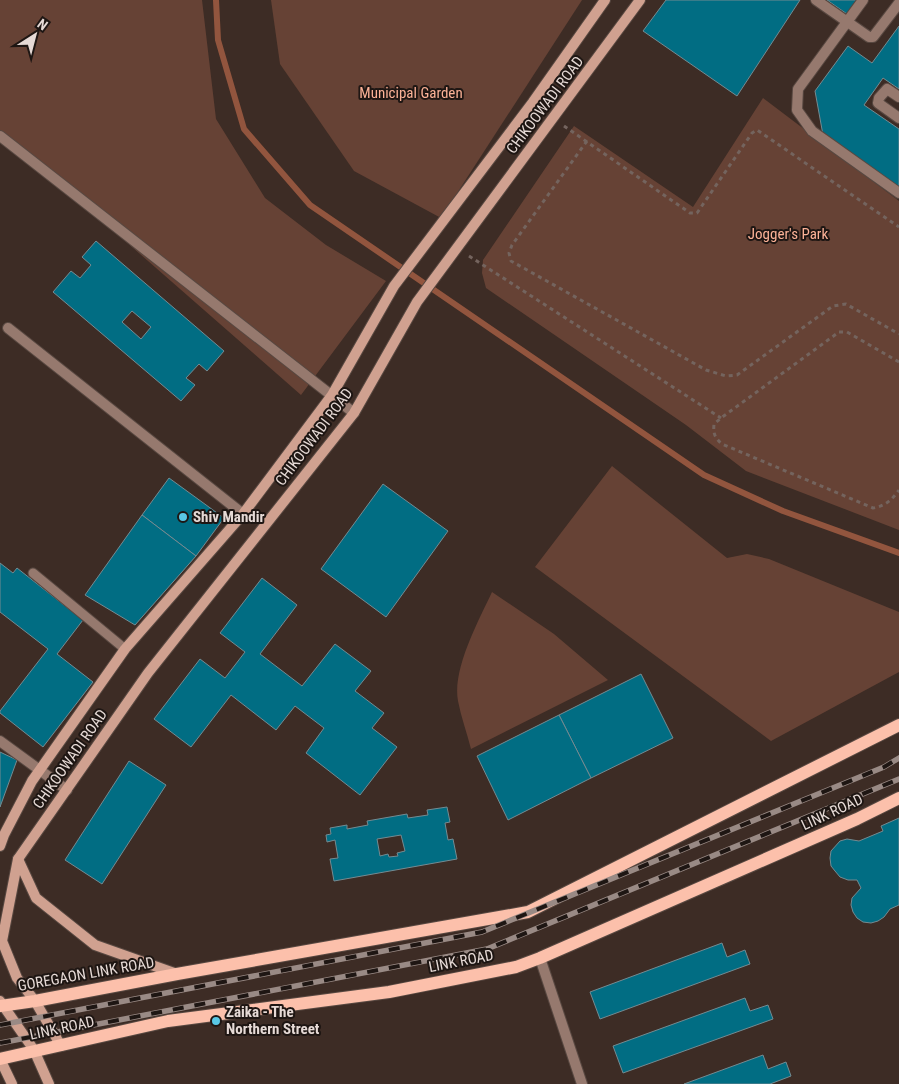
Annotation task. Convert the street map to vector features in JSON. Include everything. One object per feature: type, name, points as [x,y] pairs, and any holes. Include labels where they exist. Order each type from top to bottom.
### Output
[{"type":"main road","points":[[177,974],[528,912],[899,725]]},
{"type":"main road","name":"LINK ROAD","points":[[0,1059],[168,1022],[389,992],[516,967],[857,819],[899,798]]},
{"type":"main road","name":"GOREGAON LINK ROAD","points":[[1,1003],[35,1001],[177,974]]},
{"type":"street","name":"CHIKOOWADI ROAD","points":[[0,846],[2,837],[32,781],[125,649],[243,514],[332,395],[394,286],[532,102],[605,0]]},
{"type":"street","name":"CHIKOOWADI ROAD","points":[[61,1046],[35,1001],[17,978],[2,941],[18,859],[148,673],[354,413],[417,302],[554,119],[640,0]]},
{"type":"street","points":[[816,0],[869,37],[873,36],[899,3]]},
{"type":"street","points":[[863,0],[798,89],[797,110],[812,131],[899,193]]},
{"type":"street","points":[[899,97],[887,89],[879,98],[878,103],[899,118]]},
{"type":"street","points":[[0,136],[354,413]]},
{"type":"street","points":[[8,328],[243,514]]},
{"type":"street","points":[[0,741],[67,790]]},
{"type":"street","points":[[18,859],[36,898],[95,945],[177,974]]},
{"type":"street","points":[[540,958],[582,1084]]},
{"type":"street","points":[[1,1003],[34,1050],[49,1084]]},
{"type":"street","points":[[0,1059],[12,1084]]},
{"type":"lane","points":[[34,573],[125,649]]},
{"type":"path","points":[[554,119],[690,213],[697,213],[752,133],[757,130],[899,227]]},
{"type":"path","points":[[587,141],[512,246],[509,252],[511,261],[706,370],[726,376],[738,375],[833,306],[846,304],[899,334]]},
{"type":"path","points":[[456,248],[721,418]]},
{"type":"path","points":[[899,362],[847,332],[839,332],[721,418],[714,424],[713,432],[715,438],[722,444],[873,508],[882,507],[892,500],[899,490]]},
{"type":"green space","points":[[0,0],[202,0],[216,119],[265,198],[326,245],[386,281],[301,395],[67,190],[0,140]]},
{"type":"green space","name":"Municipal Garden","points":[[271,0],[582,0],[441,218],[354,171],[280,64]]},
{"type":"green space","name":"Jogger's Park","points":[[763,98],[899,201],[899,530],[746,471],[686,425],[486,288],[482,273],[483,260],[574,126],[693,207]]},
{"type":"green space","points":[[612,466],[727,558],[747,554],[769,559],[899,612],[899,672],[771,741],[535,567]]},
{"type":"green space","points":[[492,592],[554,634],[608,680],[471,749],[458,701],[457,688],[459,674],[468,645]]},
{"type":"building","points":[[666,0],[800,0],[737,96],[643,31]]},
{"type":"building","points":[[827,0],[858,0],[847,14]]},
{"type":"building","points":[[899,26],[899,89],[883,78],[864,105],[899,129],[899,189],[823,135],[815,91],[848,46],[872,63]]},
{"type":"building","points":[[96,241],[224,351],[207,371],[199,364],[186,378],[195,385],[181,401],[53,292],[71,271],[80,278],[91,265],[82,257]],"holes":[[[132,311],[151,327],[141,339],[122,322]]]},
{"type":"building","name":"Shiv Mandir","points":[[169,478],[224,518],[196,556],[142,515]]},
{"type":"building","points":[[383,484],[448,531],[386,617],[321,569]]},
{"type":"building","points":[[142,515],[196,556],[135,625],[85,595]]},
{"type":"building","points":[[0,563],[13,573],[17,568],[83,620],[57,654],[93,682],[43,747],[0,713],[48,649],[0,612]]},
{"type":"building","points":[[262,578],[297,605],[260,654],[302,686],[335,644],[371,671],[355,691],[384,713],[372,728],[397,747],[360,795],[306,753],[324,728],[295,706],[276,730],[231,695],[191,747],[154,719],[200,659],[225,678],[245,652],[220,633]]},
{"type":"building","points":[[641,674],[673,738],[591,778],[559,715]]},
{"type":"building","points":[[559,715],[591,778],[508,820],[477,756]]},
{"type":"building","points":[[0,752],[17,760],[0,807]]},
{"type":"building","points":[[129,761],[166,785],[102,884],[65,860]]},
{"type":"building","points":[[447,807],[450,822],[445,823],[448,840],[453,839],[457,859],[334,881],[330,859],[338,858],[335,840],[327,842],[326,835],[331,834],[330,828],[347,825],[347,829],[368,825],[367,821],[407,814],[408,818],[428,815],[427,810]],"holes":[[[401,835],[405,851],[397,853],[398,856],[389,857],[388,854],[380,856],[377,839]]]},
{"type":"building","points":[[899,818],[899,905],[890,909],[878,921],[871,923],[863,922],[857,918],[851,905],[852,898],[861,888],[857,880],[848,880],[840,877],[835,871],[831,866],[831,851],[840,841],[847,839],[859,841],[883,831],[881,826]]},
{"type":"building","points":[[722,943],[727,957],[745,950],[750,964],[600,1019],[590,992]]},
{"type":"building","points":[[745,998],[750,1011],[768,1005],[773,1019],[623,1073],[613,1046]]},
{"type":"building","points":[[763,1055],[768,1069],[786,1062],[791,1076],[770,1084],[684,1084]]},
{"type":"waterway","points":[[216,0],[218,40],[244,129],[310,205],[704,475],[783,511],[899,553]]},
{"type":"railway","points":[[0,1025],[482,932],[884,767],[899,758]]},
{"type":"railway","points":[[0,1043],[487,949],[899,779]]},
{"type":"place","name":"Shiv Mandir","points":[[183,517]]},
{"type":"place","name":"Zaika - The Northern Street","points":[[216,1021]]}]
